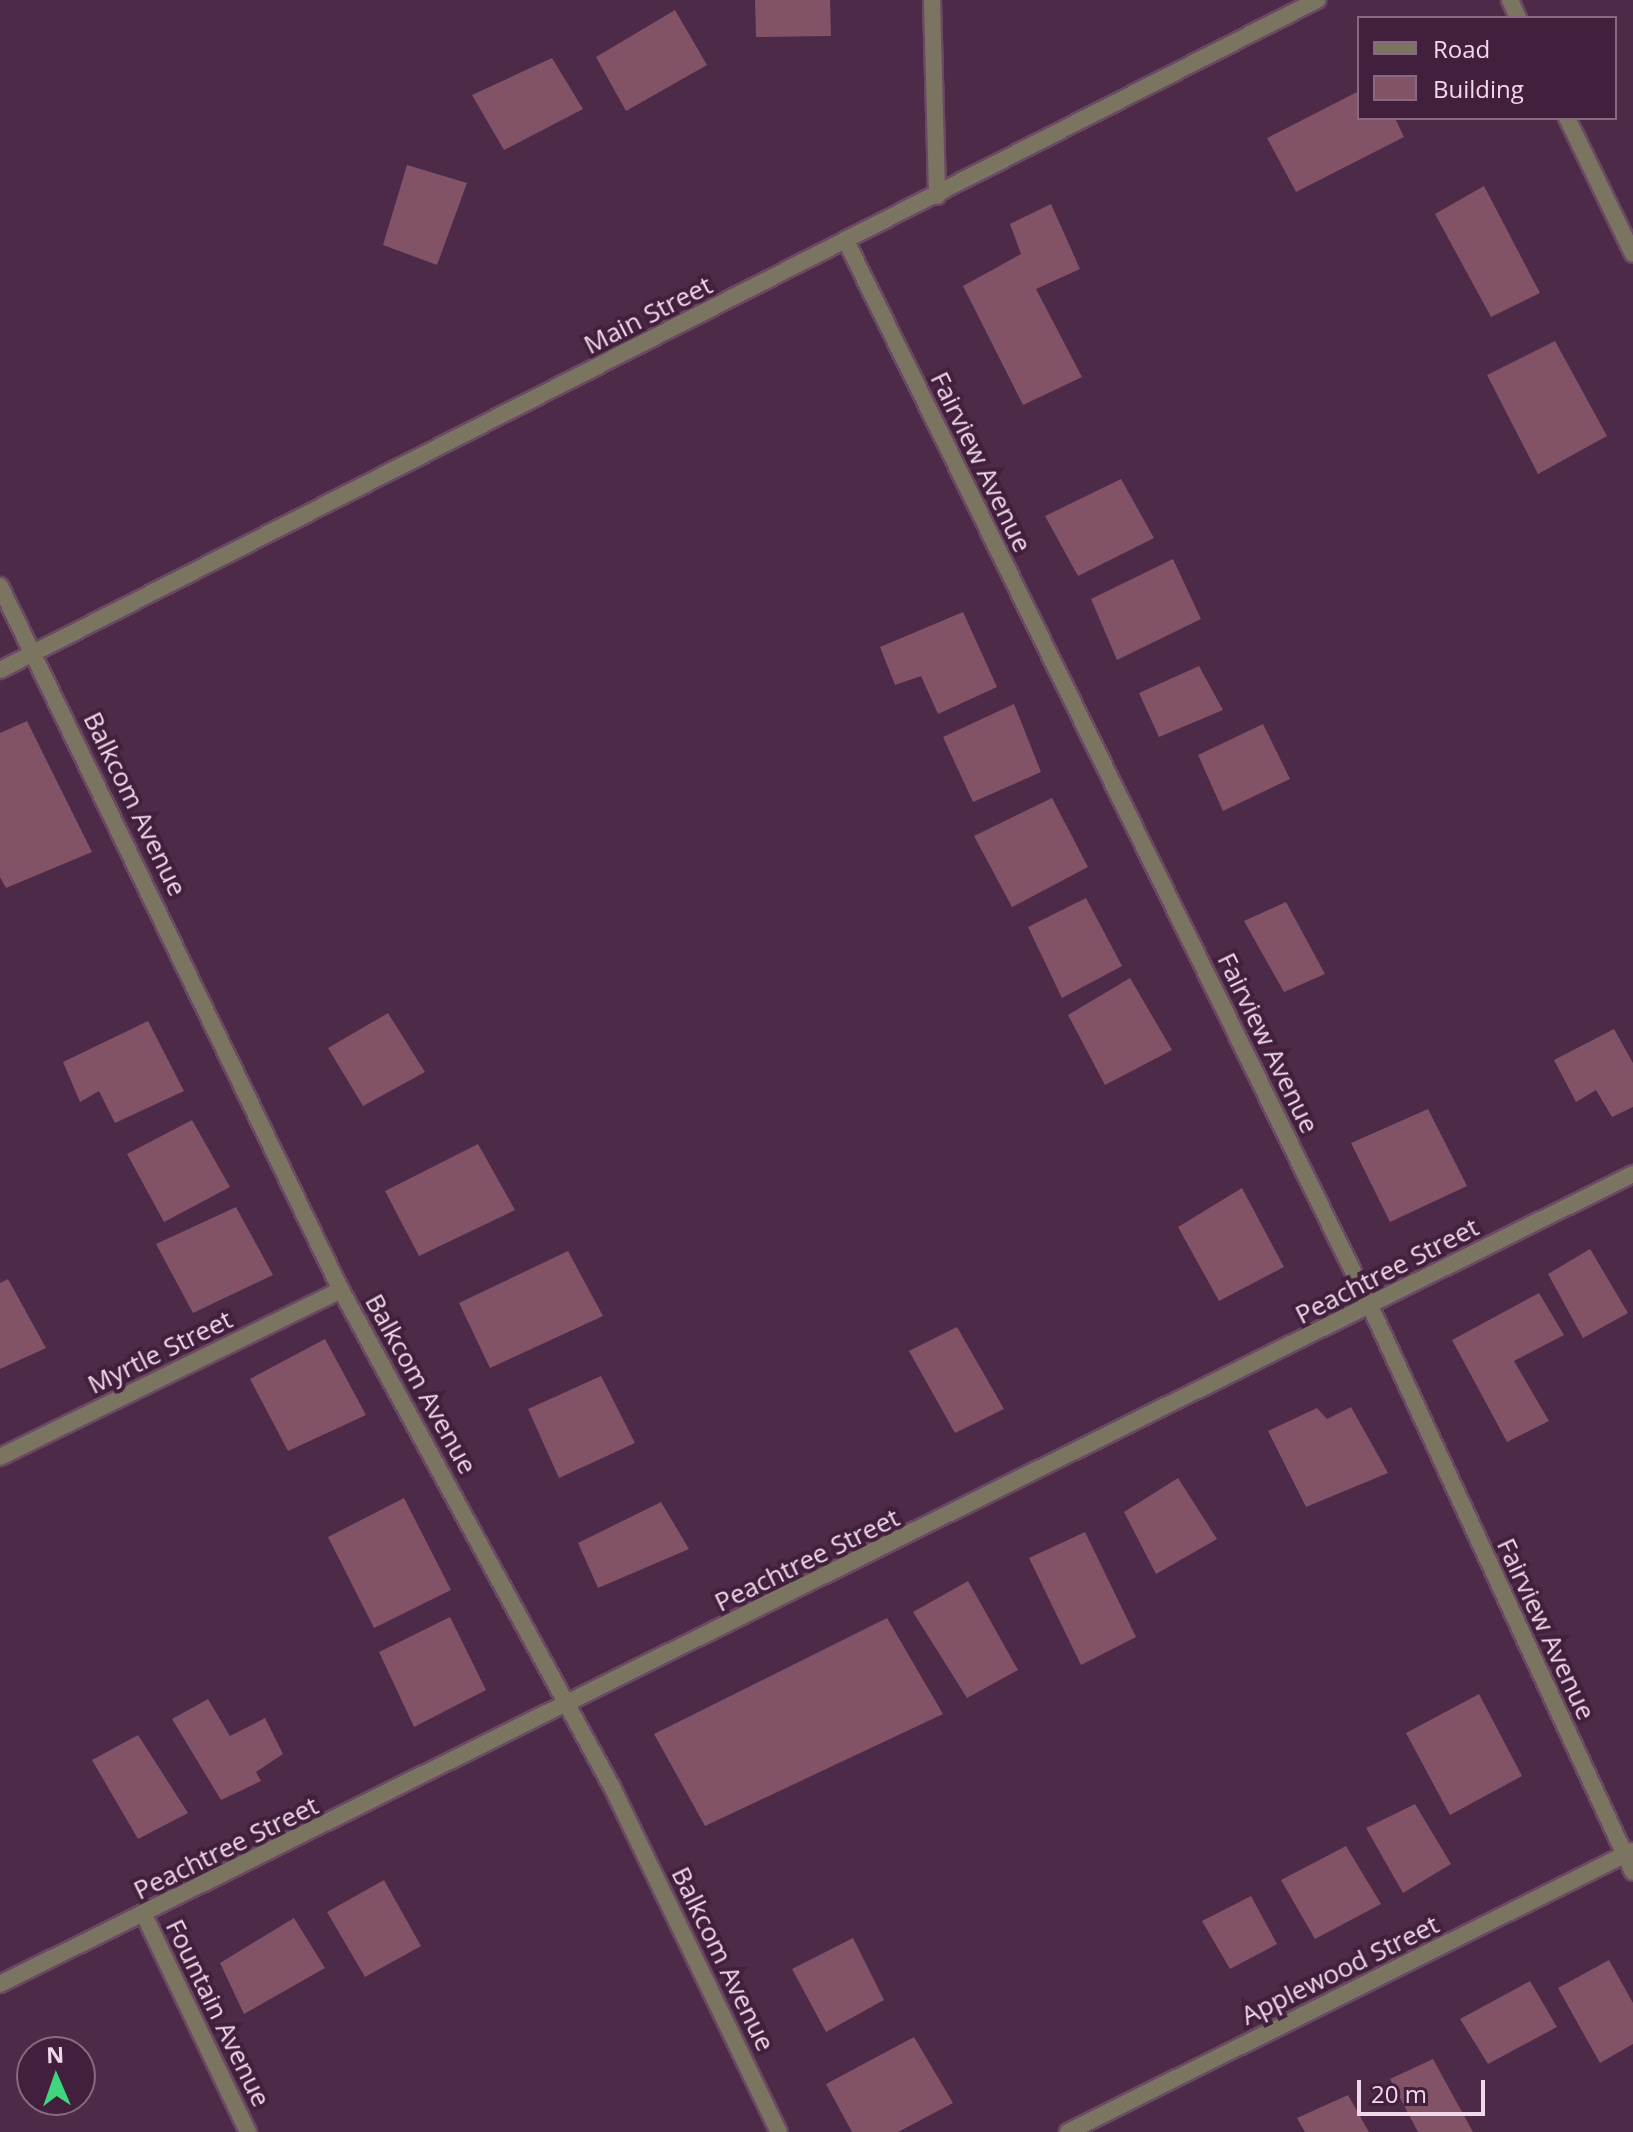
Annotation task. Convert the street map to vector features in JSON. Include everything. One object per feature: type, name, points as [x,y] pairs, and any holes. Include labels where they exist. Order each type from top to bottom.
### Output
[{"type":"street","points":[[932,0],[937,196]]},
{"type":"street","name":"Main Street","points":[[0,670],[1317,0]]},
{"type":"street","points":[[1568,120],[1633,254]]},
{"type":"street","name":"Fairview Avenue","points":[[846,241],[1370,1306],[1629,1853],[1633,1872]]},
{"type":"street","name":"Balkcom Avenue","points":[[0,586],[341,1290],[566,1707],[779,2132]]},
{"type":"street","name":"Peachtree Street","points":[[0,1984],[566,1707],[1633,1174]]},
{"type":"street","name":"Myrtle Street","points":[[0,1457],[341,1290]]},
{"type":"street","name":"Applewood Street","points":[[1068,2132],[1629,1853]]},
{"type":"street","name":"Fountain Avenue","points":[[144,1915],[248,2132]]},
{"type":"building","points":[[755,0],[830,0],[831,36],[756,37]]},
{"type":"building","points":[[675,10],[707,65],[626,111],[596,57]]},
{"type":"building","points":[[552,58],[583,109],[504,150],[472,95]]},
{"type":"building","points":[[1357,92],[1357,120],[1396,120],[1404,137],[1296,192],[1267,138]]},
{"type":"building","points":[[407,165],[467,183],[437,265],[383,245]]},
{"type":"building","points":[[1484,186],[1540,293],[1491,317],[1435,214]]},
{"type":"building","points":[[1051,204],[1080,269],[1036,289],[1082,377],[1023,405],[963,286],[1021,254],[1010,224]]},
{"type":"building","points":[[1555,341],[1607,436],[1538,474],[1487,375]]},
{"type":"building","points":[[1121,479],[1154,538],[1078,576],[1045,516]]},
{"type":"building","points":[[1173,559],[1201,619],[1117,660],[1091,599]]},
{"type":"building","points":[[963,612],[997,687],[938,714],[921,676],[895,685],[880,647]]},
{"type":"building","points":[[1199,666],[1223,710],[1159,737],[1139,693]]},
{"type":"building","points":[[1014,704],[1041,772],[973,802],[943,737]]},
{"type":"building","points":[[27,721],[92,852],[6,888],[0,877],[0,733]]},
{"type":"building","points":[[1263,724],[1290,779],[1223,811],[1198,755]]},
{"type":"building","points":[[1052,798],[1088,867],[1012,907],[974,836]]},
{"type":"building","points":[[1086,898],[1122,966],[1062,998],[1028,927]]},
{"type":"building","points":[[1286,902],[1325,974],[1284,992],[1244,921]]},
{"type":"building","points":[[1130,978],[1172,1050],[1105,1085],[1068,1015]]},
{"type":"building","points":[[388,1013],[425,1072],[363,1106],[328,1048]]},
{"type":"building","points":[[148,1021],[184,1091],[115,1123],[99,1091],[80,1102],[63,1062]]},
{"type":"building","points":[[1614,1029],[1633,1063],[1633,1107],[1612,1117],[1596,1090],[1576,1102],[1554,1060]]},
{"type":"building","points":[[1428,1109],[1467,1186],[1390,1222],[1351,1143]]},
{"type":"building","points":[[192,1120],[230,1187],[164,1222],[127,1154]]},
{"type":"building","points":[[478,1144],[515,1210],[419,1256],[385,1191]]},
{"type":"building","points":[[1242,1188],[1284,1267],[1219,1301],[1178,1227]]},
{"type":"building","points":[[236,1207],[273,1275],[193,1313],[156,1244]]},
{"type":"building","points":[[1590,1249],[1628,1313],[1583,1338],[1548,1274]]},
{"type":"building","points":[[568,1251],[603,1316],[490,1368],[459,1303]]},
{"type":"building","points":[[8,1279],[46,1348],[0,1369],[0,1283]]},
{"type":"building","points":[[1539,1293],[1564,1335],[1514,1361],[1549,1421],[1507,1442],[1452,1340]]},
{"type":"building","points":[[957,1327],[1004,1409],[955,1433],[909,1351]]},
{"type":"building","points":[[325,1339],[366,1415],[288,1451],[250,1379]]},
{"type":"building","points":[[601,1376],[635,1443],[559,1478],[528,1409]]},
{"type":"building","points":[[1351,1407],[1388,1473],[1306,1507],[1268,1431],[1317,1408],[1327,1419]]},
{"type":"building","points":[[1178,1478],[1217,1539],[1156,1574],[1124,1512]]},
{"type":"building","points":[[404,1498],[451,1590],[374,1628],[328,1537]]},
{"type":"building","points":[[661,1502],[689,1549],[598,1588],[578,1543]]},
{"type":"building","points":[[1085,1532],[1136,1637],[1081,1665],[1029,1558]]},
{"type":"building","points":[[968,1581],[1018,1670],[967,1698],[913,1612]]},
{"type":"building","points":[[450,1617],[486,1690],[414,1727],[379,1652]]},
{"type":"building","points":[[887,1618],[943,1714],[705,1826],[654,1734]]},
{"type":"building","points":[[1479,1694],[1522,1776],[1450,1815],[1406,1733]]},
{"type":"building","points":[[208,1699],[230,1736],[265,1718],[283,1754],[256,1772],[261,1781],[221,1800],[172,1719]]},
{"type":"building","points":[[138,1735],[188,1813],[138,1839],[92,1760]]},
{"type":"building","points":[[1415,1804],[1451,1864],[1403,1893],[1366,1828]]},
{"type":"building","points":[[1346,1846],[1381,1904],[1315,1939],[1281,1880]]},
{"type":"building","points":[[384,1880],[421,1946],[365,1977],[327,1912]]},
{"type":"building","points":[[1251,1896],[1277,1944],[1230,1969],[1202,1921]]},
{"type":"building","points":[[294,1918],[325,1968],[244,2014],[220,1963]]},
{"type":"building","points":[[853,1938],[884,2000],[826,2032],[792,1969]]},
{"type":"building","points":[[1609,1960],[1633,2003],[1633,2044],[1600,2063],[1558,1988]]},
{"type":"building","points":[[1530,1981],[1557,2027],[1488,2064],[1460,2019]]},
{"type":"building","points":[[914,2037],[953,2103],[898,2132],[852,2132],[826,2084]]},
{"type":"building","points":[[1433,2059],[1473,2132],[1418,2132],[1390,2079]]},
{"type":"building","points":[[1348,2095],[1369,2132],[1305,2132],[1297,2118]]}]
